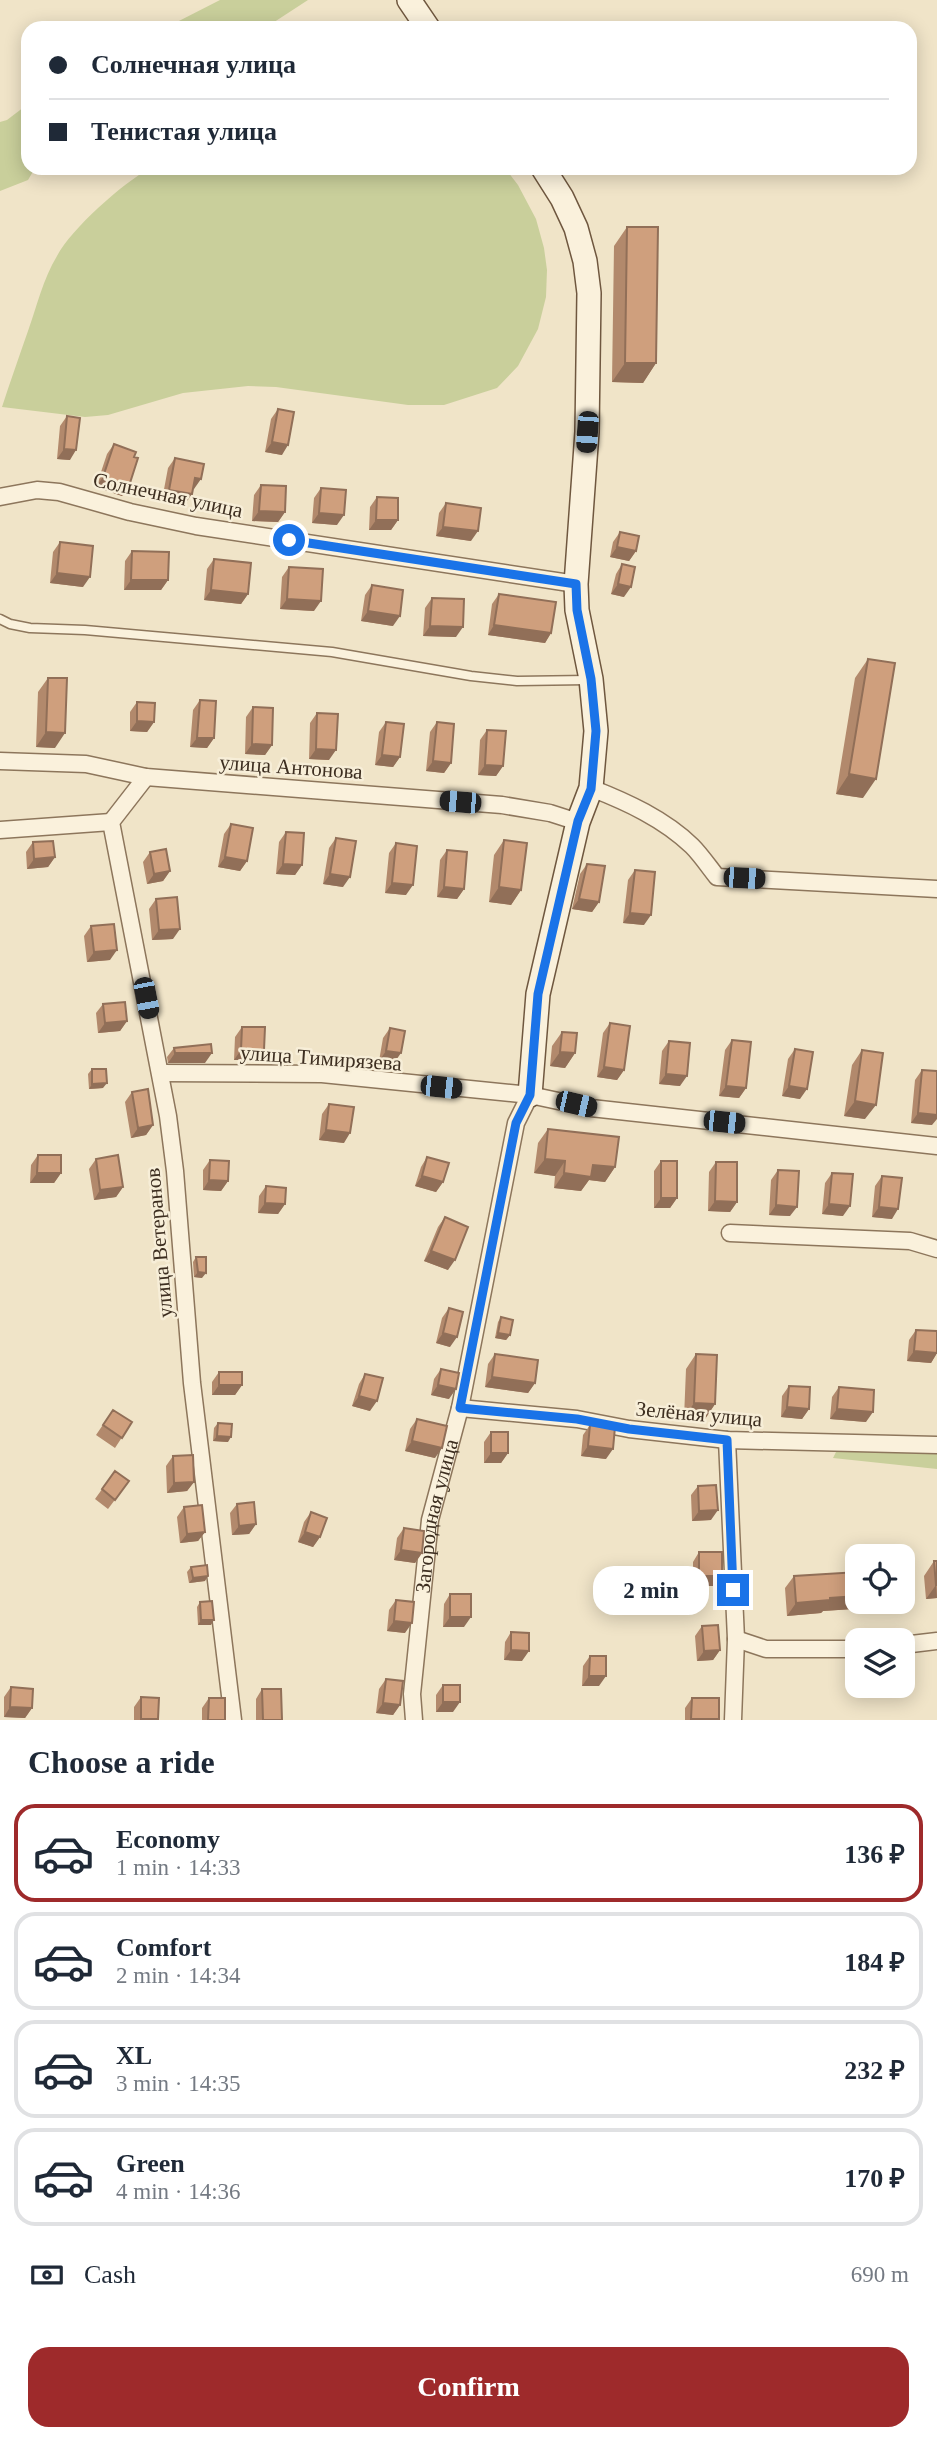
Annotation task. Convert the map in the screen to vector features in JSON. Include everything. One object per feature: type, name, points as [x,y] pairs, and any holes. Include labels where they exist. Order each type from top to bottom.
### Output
[{"type":"street","points":[[409,0],[423,21]]},
{"type":"street","name":"Загородная улица","points":[[414,1720],[412,1694],[430,1520],[460,1408],[516,1123],[530,1095],[538,994],[578,821],[591,789],[596,731],[591,679],[580,632],[576,584],[587,432],[590,326],[585,261],[576,228],[547,175]]},
{"type":"street","name":"Солнечная улица","points":[[0,497],[37,490],[59,492],[130,512],[196,526],[576,584]]},
{"type":"street","name":"улица Антонова","points":[[0,761],[86,764],[146,778],[502,805],[578,821]]},
{"type":"street","points":[[0,830],[111,822],[146,778]]},
{"type":"street","points":[[591,789],[622,800],[666,825],[692,846],[717,877],[937,888]]},
{"type":"street","name":"улица Ветеранов","points":[[111,822],[161,1073],[175,1171],[192,1383],[233,1720]]},
{"type":"street","name":"улица Тимирязева","points":[[161,1073],[322,1074],[530,1095],[591,1108],[937,1146]]},
{"type":"street","points":[[730,1233],[910,1241],[937,1249]]},
{"type":"street","name":"Зелёная улица","points":[[460,1408],[577,1419],[629,1429],[727,1440],[937,1445]]},
{"type":"street","points":[[727,1440],[736,1639],[733,1720]]},
{"type":"street","points":[[736,1639],[766,1649],[845,1649]]},
{"type":"street","points":[[915,1643],[937,1641]]},
{"type":"lane","points":[[0,620],[30,628],[85,630],[332,652],[444,672],[517,681],[591,679]]},
{"type":"green space","points":[[220,0],[308,0],[276,21],[179,21]]},
{"type":"green space","points":[[21,109],[21,175],[31,175],[28,180],[0,191],[0,122]]},
{"type":"green space","points":[[140,175],[510,175],[536,219],[544,248],[547,270],[546,297],[538,329],[518,366],[497,388],[444,405],[408,405],[276,387],[248,386],[183,393],[108,415],[85,417],[2,407],[44,283],[57,256],[74,233]]},
{"type":"green space","points":[[838,1448],[937,1450],[937,1469],[833,1458]]},
{"type":"building","points":[[627,227],[658,227],[656,363],[625,363]]},
{"type":"building","points":[[278,409],[294,412],[288,445],[272,442]]},
{"type":"building","points":[[67,416],[80,418],[76,450],[64,449]]},
{"type":"building","points":[[114,444],[136,452],[134,457],[138,458],[129,486],[103,477]]},
{"type":"building","points":[[175,458],[204,464],[201,479],[195,478],[192,494],[169,490]]},
{"type":"building","points":[[261,485],[286,486],[285,512],[259,511]]},
{"type":"building","points":[[321,488],[346,490],[344,515],[319,513]]},
{"type":"building","points":[[377,497],[398,498],[398,520],[376,520]]},
{"type":"building","points":[[446,503],[481,508],[478,531],[443,527]]},
{"type":"building","points":[[620,532],[639,536],[636,551],[617,547]]},
{"type":"building","points":[[60,542],[93,546],[90,577],[57,573]]},
{"type":"building","points":[[132,551],[169,552],[168,580],[131,580]]},
{"type":"building","points":[[214,559],[251,563],[248,594],[211,590]]},
{"type":"building","points":[[622,564],[635,567],[631,587],[618,584]]},
{"type":"building","points":[[289,567],[323,569],[321,601],[287,599]]},
{"type":"building","points":[[372,585],[403,590],[400,616],[368,611]]},
{"type":"building","points":[[499,594],[556,602],[551,633],[494,625]]},
{"type":"building","points":[[432,598],[464,599],[463,627],[430,626]]},
{"type":"building","points":[[868,659],[895,663],[876,779],[849,774]]},
{"type":"building","points":[[48,678],[67,678],[65,733],[46,732]]},
{"type":"building","points":[[200,700],[216,701],[214,738],[197,738]]},
{"type":"building","points":[[137,702],[155,703],[154,722],[137,721]]},
{"type":"building","points":[[253,707],[273,708],[272,745],[252,744]]},
{"type":"building","points":[[317,713],[338,714],[336,750],[316,749]]},
{"type":"building","points":[[386,722],[404,724],[400,757],[382,755]]},
{"type":"building","points":[[437,722],[454,724],[451,763],[433,761]]},
{"type":"building","points":[[487,730],[506,731],[503,766],[485,765]]},
{"type":"building","points":[[231,824],[253,828],[247,861],[225,857]]},
{"type":"building","points":[[286,832],[304,833],[302,865],[283,864]]},
{"type":"building","points":[[336,838],[356,841],[350,877],[330,874]]},
{"type":"building","points":[[504,840],[527,843],[521,890],[499,887]]},
{"type":"building","points":[[53,841],[55,857],[34,859],[33,842]]},
{"type":"building","points":[[396,843],[417,846],[413,885],[392,883]]},
{"type":"building","points":[[166,849],[170,871],[154,874],[150,852]]},
{"type":"building","points":[[447,850],[467,852],[464,889],[444,887]]},
{"type":"building","points":[[587,864],[605,866],[599,902],[579,899]]},
{"type":"building","points":[[635,870],[655,872],[651,915],[630,913]]},
{"type":"building","points":[[177,897],[180,929],[159,930],[156,899]]},
{"type":"building","points":[[114,924],[117,950],[94,952],[91,926]]},
{"type":"building","points":[[125,1002],[127,1021],[105,1023],[103,1004]]},
{"type":"building","points":[[610,1023],[630,1026],[624,1070],[604,1067]]},
{"type":"building","points":[[242,1027],[265,1027],[264,1050],[241,1050]]},
{"type":"building","points":[[390,1028],[405,1031],[401,1053],[386,1051]]},
{"type":"building","points":[[562,1032],[577,1033],[575,1053],[560,1052]]},
{"type":"building","points":[[732,1040],[751,1042],[746,1088],[726,1086]]},
{"type":"building","points":[[669,1041],[690,1043],[687,1076],[666,1074]]},
{"type":"building","points":[[211,1044],[212,1053],[175,1053],[174,1048]]},
{"type":"building","points":[[795,1049],[813,1052],[807,1089],[789,1086]]},
{"type":"building","points":[[862,1050],[883,1053],[876,1105],[855,1101]]},
{"type":"building","points":[[92,1069],[106,1069],[107,1083],[92,1084]]},
{"type":"building","points":[[922,1070],[937,1071],[937,1115],[918,1113]]},
{"type":"building","points":[[148,1089],[153,1125],[138,1128],[132,1092]]},
{"type":"building","points":[[329,1104],[354,1107],[350,1133],[326,1130]]},
{"type":"building","points":[[548,1129],[619,1137],[615,1167],[593,1165],[591,1177],[564,1173],[565,1161],[545,1159]]},
{"type":"building","points":[[38,1155],[61,1155],[61,1173],[37,1173]]},
{"type":"building","points":[[118,1155],[123,1187],[100,1190],[96,1159]]},
{"type":"building","points":[[427,1157],[449,1163],[443,1182],[422,1176]]},
{"type":"building","points":[[210,1160],[229,1161],[228,1181],[209,1180]]},
{"type":"building","points":[[661,1161],[677,1161],[677,1198],[661,1198]]},
{"type":"building","points":[[716,1162],[737,1162],[737,1202],[715,1201]]},
{"type":"building","points":[[778,1170],[799,1171],[797,1207],[776,1205]]},
{"type":"building","points":[[832,1173],[853,1174],[850,1206],[829,1204]]},
{"type":"building","points":[[882,1176],[902,1178],[898,1209],[879,1207]]},
{"type":"building","points":[[266,1186],[286,1188],[285,1204],[265,1203]]},
{"type":"building","points":[[445,1217],[468,1227],[455,1260],[431,1251]]},
{"type":"building","points":[[196,1257],[206,1257],[206,1273],[198,1272]]},
{"type":"building","points":[[449,1308],[463,1312],[457,1337],[443,1333]]},
{"type":"building","points":[[501,1317],[513,1320],[510,1335],[498,1333]]},
{"type":"building","points":[[916,1330],[937,1331],[937,1353],[914,1351]]},
{"type":"building","points":[[495,1354],[538,1360],[535,1383],[492,1377]]},
{"type":"building","points":[[696,1354],[717,1355],[715,1404],[694,1403]]},
{"type":"building","points":[[441,1369],[459,1373],[456,1389],[438,1385]]},
{"type":"building","points":[[219,1372],[242,1372],[242,1385],[219,1385]]},
{"type":"building","points":[[365,1374],[383,1378],[377,1401],[359,1396]]},
{"type":"building","points":[[789,1386],[810,1387],[809,1409],[787,1407]]},
{"type":"building","points":[[839,1387],[874,1390],[873,1412],[837,1409]]},
{"type":"building","points":[[113,1410],[132,1422],[122,1438],[103,1425]]},
{"type":"building","points":[[417,1419],[447,1426],[442,1448],[412,1441]]},
{"type":"building","points":[[218,1423],[232,1424],[231,1437],[217,1436]]},
{"type":"building","points":[[590,1425],[615,1427],[613,1449],[588,1446]]},
{"type":"building","points":[[491,1432],[508,1432],[508,1453],[491,1453]]},
{"type":"building","points":[[193,1455],[194,1482],[174,1483],[173,1456]]},
{"type":"building","points":[[115,1471],[129,1481],[115,1500],[102,1489]]},
{"type":"building","points":[[716,1485],[718,1510],[699,1511],[698,1486]]},
{"type":"building","points":[[254,1502],[256,1524],[239,1526],[237,1504]]},
{"type":"building","points":[[202,1505],[205,1532],[187,1534],[184,1507]]},
{"type":"building","points":[[311,1512],[327,1518],[320,1537],[305,1532]]},
{"type":"building","points":[[404,1528],[424,1531],[422,1553],[401,1550]]},
{"type":"building","points":[[699,1552],[722,1552],[722,1576],[699,1576]]},
{"type":"building","points":[[934,1561],[937,1561],[937,1585],[936,1585]]},
{"type":"building","points":[[207,1565],[208,1576],[193,1578],[191,1567]]},
{"type":"building","points":[[845,1573],[845,1597],[796,1603],[794,1576]]},
{"type":"building","points":[[450,1594],[471,1594],[471,1617],[450,1617]]},
{"type":"building","points":[[396,1600],[414,1602],[412,1623],[394,1621]]},
{"type":"building","points":[[212,1601],[214,1620],[201,1620],[200,1602]]},
{"type":"building","points":[[718,1625],[720,1650],[704,1651],[702,1626]]},
{"type":"building","points":[[511,1632],[529,1633],[529,1651],[511,1650]]},
{"type":"building","points":[[590,1656],[606,1656],[606,1676],[589,1676]]},
{"type":"building","points":[[386,1679],[403,1681],[400,1705],[383,1703]]},
{"type":"building","points":[[443,1685],[460,1685],[460,1702],[443,1702]]},
{"type":"building","points":[[11,1687],[33,1689],[32,1708],[10,1707]]},
{"type":"building","points":[[262,1689],[281,1689],[282,1720],[263,1720]]},
{"type":"building","points":[[141,1697],[159,1698],[158,1719],[141,1719]]},
{"type":"building","points":[[209,1698],[225,1698],[225,1720],[208,1720]]},
{"type":"building","points":[[692,1698],[719,1698],[719,1719],[691,1719]]},
{"type":"route","points":[[289,540],[576,584],[577,610],[594,703],[596,731],[591,789],[578,821],[538,994],[530,1095],[516,1123],[460,1408],[577,1419],[629,1429],[727,1440],[733,1590]]}]
